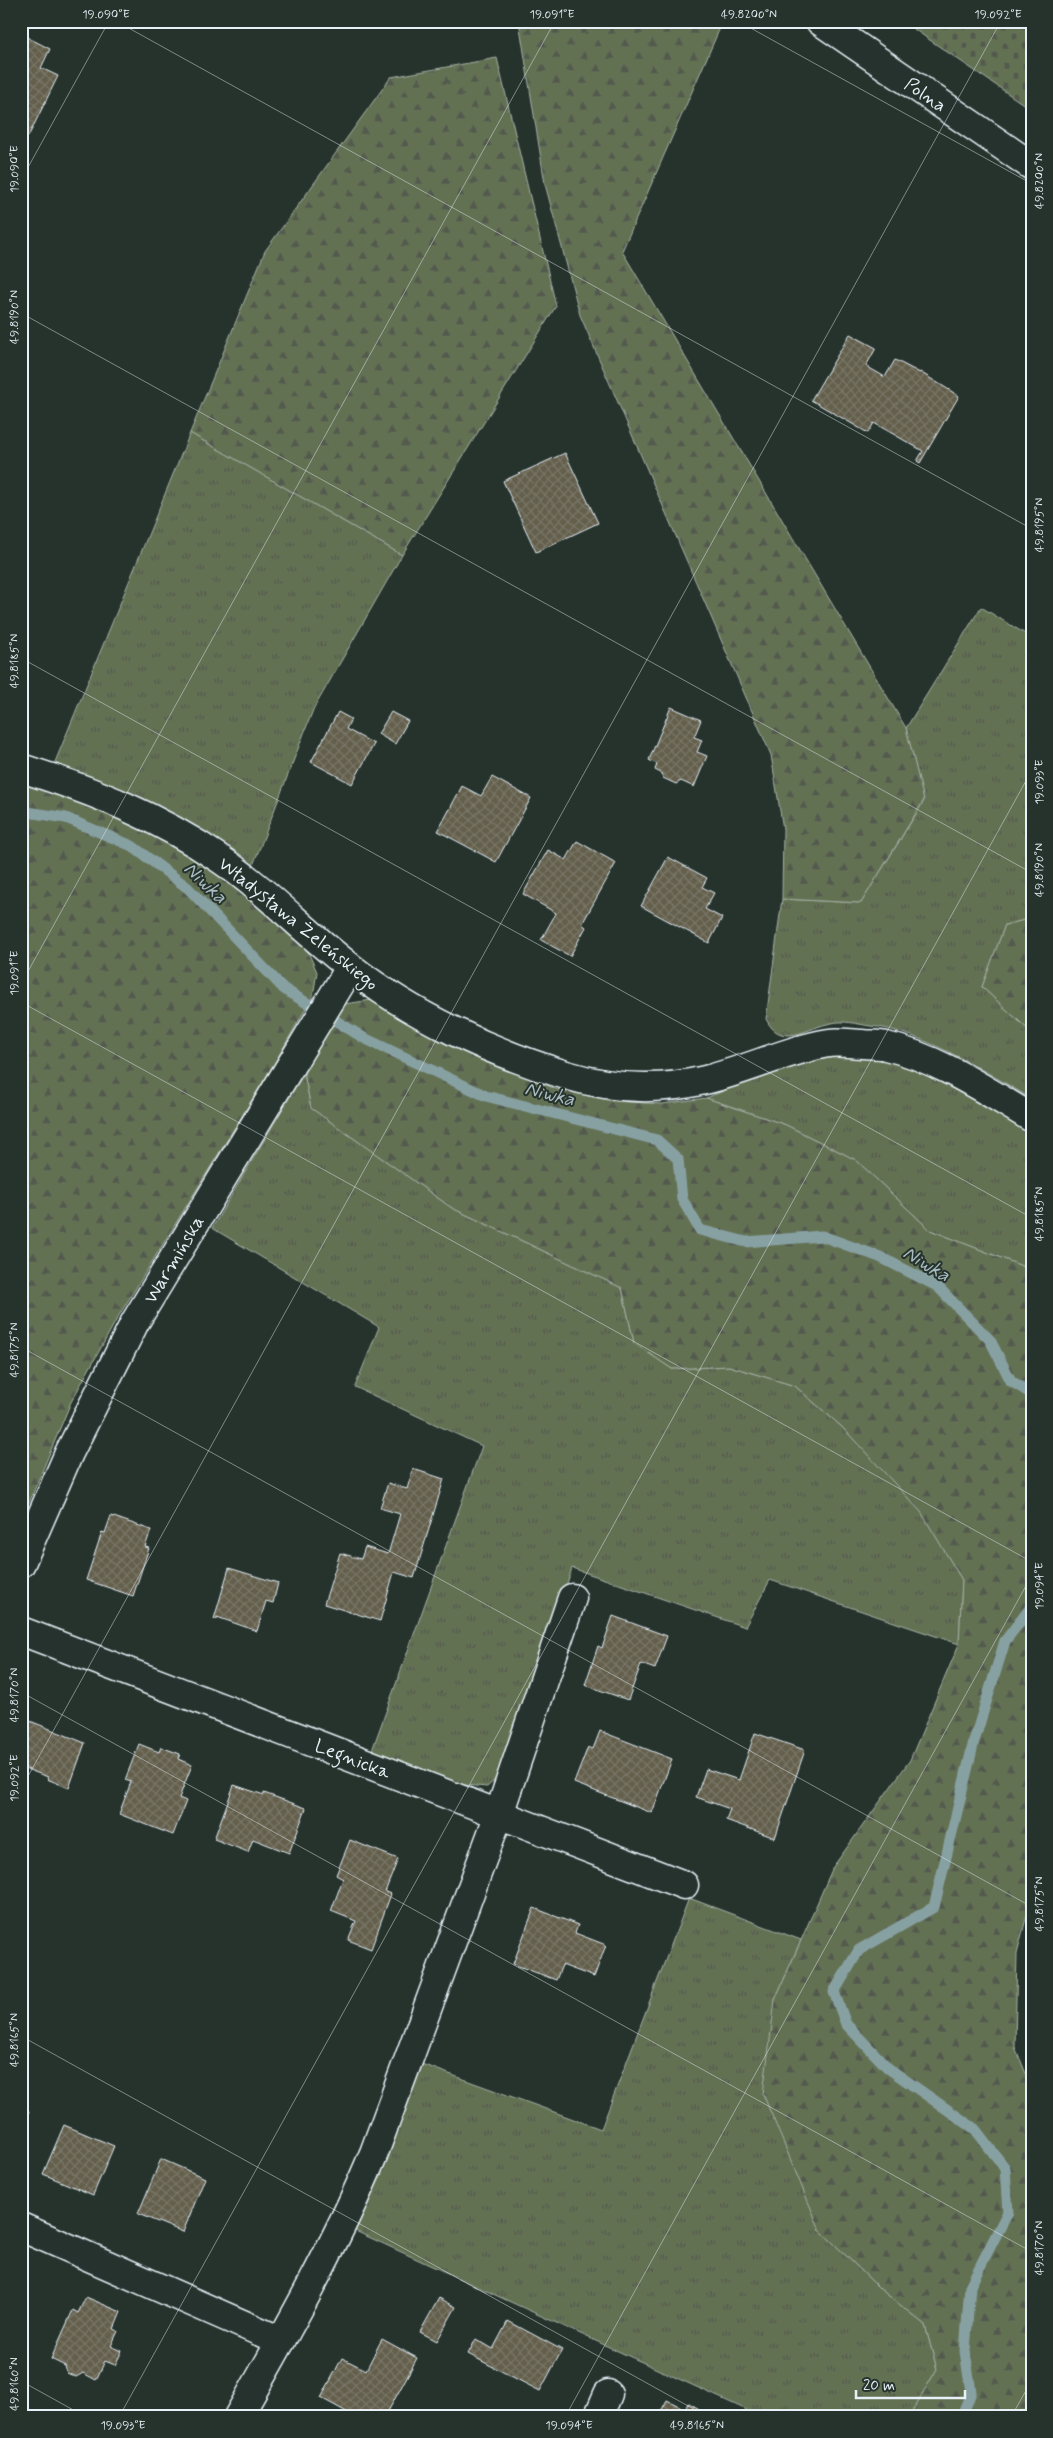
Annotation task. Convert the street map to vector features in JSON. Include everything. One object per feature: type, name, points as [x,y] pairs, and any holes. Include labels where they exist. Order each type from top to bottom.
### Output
[{"type":"street","name":"Polna","points":[[820,21],[1032,166]]},
{"type":"street","name":"Władysława Żeleńskiego","points":[[21,768],[88,789],[143,814],[183,836],[254,883],[350,968],[393,997],[462,1034],[514,1057],[568,1076],[619,1087],[662,1088],[706,1080],[831,1043],[884,1045],[932,1063],[1032,1118]]},
{"type":"street","name":"Warmińska","points":[[21,1563],[69,1453],[135,1322],[350,968]]},
{"type":"street","points":[[238,2417],[281,2341],[355,2198],[499,1814],[572,1598]]},
{"type":"street","name":"Legnicka","points":[[21,1631],[684,1885]]},
{"type":"street","points":[[21,2227],[281,2341]]},
{"type":"green space","points":[[519,21],[723,21],[622,251],[906,728],[924,800],[861,903],[782,899],[783,829],[771,755],[580,315],[545,184]]},
{"type":"green space","points":[[902,21],[1032,21],[1032,110]]},
{"type":"green space","points":[[497,58],[556,306],[402,555],[190,433],[265,251],[391,77]]},
{"type":"green space","points":[[190,433],[402,555],[313,710],[252,868],[53,767]]},
{"type":"green space","points":[[981,607],[1032,638],[1032,918],[1005,925],[982,987],[1032,1033],[1032,1099],[953,1054],[910,1035],[890,1029],[836,1022],[787,1035],[779,1033],[772,1028],[766,1019],[782,899],[861,903],[924,801],[906,728]]},
{"type":"green space","points":[[21,777],[115,808],[250,891],[308,952],[317,972],[313,996],[274,1064],[118,1317],[71,1402],[21,1522]]},
{"type":"green space","points":[[1032,918],[1032,1033],[982,987],[1005,925]]},
{"type":"green space","points":[[372,1000],[444,1043],[556,1089],[612,1101],[662,1104],[706,1098],[786,1125],[856,1160],[930,1230],[1032,1270],[1032,1896],[1017,1953],[1015,2047],[1032,2088],[1032,2417],[909,2417],[937,2369],[925,2325],[879,2288],[820,2230],[763,2094],[775,2000],[833,1867],[910,1760],[959,1644],[962,1580],[921,1512],[842,1427],[795,1386],[729,1366],[672,1369],[634,1343],[622,1288],[452,1208],[311,1108],[304,1073],[344,1004]]},
{"type":"green space","points":[[837,1056],[890,1060],[925,1071],[963,1090],[1032,1133],[1032,1270],[930,1230],[856,1160],[786,1125],[706,1098],[777,1069]]},
{"type":"green space","points":[[304,1073],[311,1108],[452,1208],[622,1288],[634,1343],[672,1369],[729,1366],[795,1386],[842,1427],[922,1512],[962,1580],[959,1644],[770,1580],[745,1627],[572,1568],[508,1768],[487,1787],[454,1784],[371,1753],[482,1446],[355,1387],[379,1327],[212,1228]]},
{"type":"green space","points":[[689,1898],[801,1940],[775,2000],[820,2230],[879,2288],[925,2325],[937,2369],[909,2417],[762,2417],[351,2229],[416,2062],[601,2129]]},
{"type":"building","points":[[21,34],[50,49],[41,68],[58,76],[28,137],[21,134]]},
{"type":"building","points":[[850,334],[876,348],[866,366],[885,377],[895,360],[920,372],[959,396],[920,463],[917,461],[923,451],[874,423],[868,433],[811,400]]},
{"type":"building","points":[[565,453],[598,523],[536,552],[503,481]]},
{"type":"building","points":[[671,707],[701,720],[694,737],[702,740],[697,752],[707,756],[694,787],[681,781],[676,784],[663,778],[661,773],[655,770],[657,764],[649,760]]},
{"type":"building","points":[[338,712],[351,719],[346,729],[374,744],[352,784],[311,762]]},
{"type":"building","points":[[391,712],[408,721],[395,744],[378,734]]},
{"type":"building","points":[[492,777],[531,798],[496,862],[438,831],[462,786],[481,796]]},
{"type":"building","points":[[577,841],[616,863],[582,924],[586,927],[570,956],[541,940],[556,913],[523,894],[548,850],[566,860]]},
{"type":"building","points":[[668,857],[707,878],[702,887],[714,893],[705,909],[722,918],[709,943],[641,906]]},
{"type":"building","points":[[413,1469],[444,1479],[414,1578],[394,1572],[380,1621],[324,1604],[340,1553],[361,1559],[365,1547],[388,1554],[400,1514],[380,1508],[388,1483],[407,1489]]},
{"type":"building","points":[[111,1516],[151,1530],[145,1547],[149,1548],[133,1596],[86,1580],[102,1532],[105,1533]]},
{"type":"building","points":[[229,1568],[278,1583],[273,1603],[266,1601],[257,1631],[217,1617],[217,1619],[214,1619]]},
{"type":"building","points":[[613,1616],[667,1636],[655,1669],[641,1664],[628,1700],[585,1685],[598,1646],[602,1648]]},
{"type":"building","points":[[30,1721],[85,1743],[69,1788],[47,1779],[48,1777],[21,1767],[21,1746]]},
{"type":"building","points":[[600,1731],[672,1759],[652,1813],[574,1783],[588,1747],[593,1749]]},
{"type":"building","points":[[755,1733],[805,1750],[775,1838],[726,1820],[730,1809],[696,1797],[706,1769],[739,1780]]},
{"type":"building","points":[[139,1744],[159,1752],[161,1747],[180,1754],[178,1759],[192,1765],[179,1798],[186,1801],[173,1835],[119,1814],[131,1782],[125,1780]]},
{"type":"building","points":[[234,1785],[264,1795],[264,1793],[306,1808],[289,1853],[253,1839],[248,1852],[214,1839]]},
{"type":"building","points":[[350,1840],[398,1859],[385,1892],[391,1894],[371,1949],[348,1940],[356,1921],[331,1911],[343,1879],[336,1875]]},
{"type":"building","points":[[534,1908],[578,1925],[575,1933],[606,1945],[594,1977],[562,1965],[556,1980],[513,1964]]},
{"type":"building","points":[[21,2108],[29,2111],[21,2129]]},
{"type":"building","points":[[64,2125],[114,2146],[93,2195],[43,2174]]},
{"type":"building","points":[[161,2159],[205,2178],[183,2232],[138,2214]]},
{"type":"building","points":[[86,2297],[121,2312],[114,2329],[118,2331],[111,2346],[122,2351],[115,2365],[105,2361],[96,2380],[83,2373],[76,2377],[67,2373],[65,2366],[51,2359],[73,2310],[78,2313]]},
{"type":"building","points":[[439,2298],[456,2307],[437,2341],[420,2332]]},
{"type":"building","points":[[508,2321],[562,2350],[540,2391],[468,2354],[476,2339],[493,2349]]},
{"type":"building","points":[[382,2339],[417,2358],[385,2417],[356,2417],[321,2398],[342,2358],[366,2370]]},
{"type":"building","points":[[667,2400],[685,2409],[688,2403],[712,2417],[658,2417]]},
{"type":"waterway","name":"Niwka","points":[[21,811],[66,818],[132,846],[188,888],[284,989],[364,1038],[486,1096],[657,1140],[678,1159],[682,1199],[700,1230],[746,1242],[822,1236],[880,1257],[937,1286],[990,1340],[1011,1381],[1032,1394]]},
{"type":"waterway","points":[[962,2417],[971,2392],[965,2351],[970,2286],[1008,2212],[1005,2168],[975,2129],[888,2068],[846,2024],[834,1992],[859,1950],[934,1907],[974,1741],[1005,1641],[1032,1606]]}]
